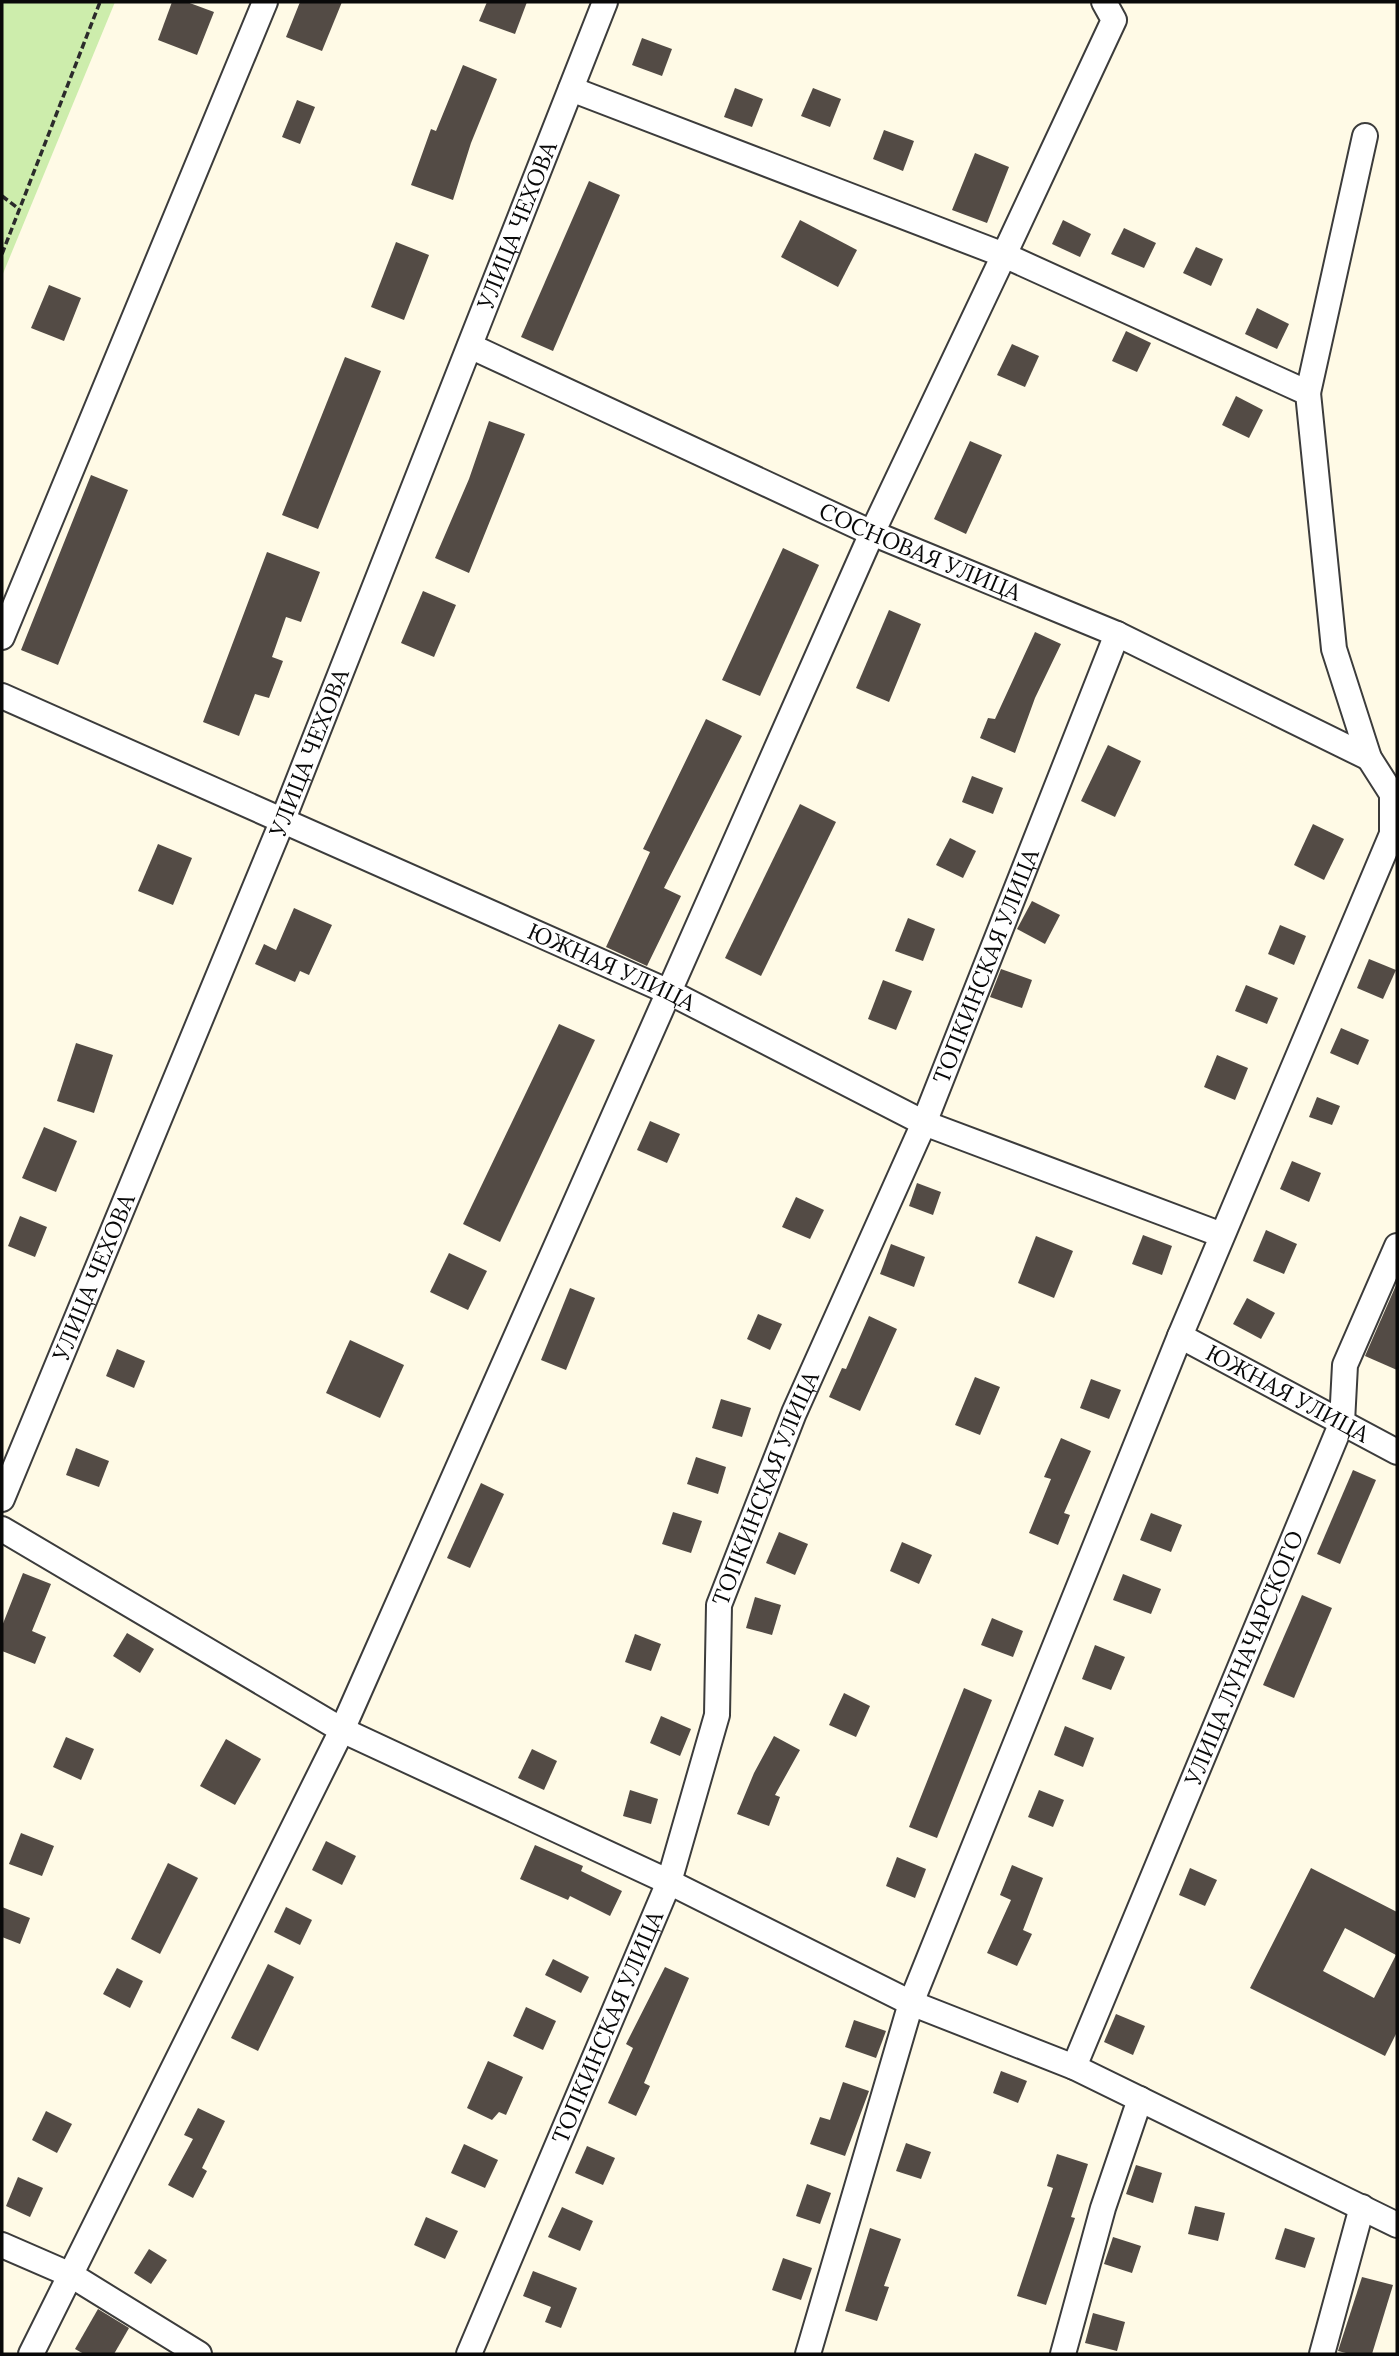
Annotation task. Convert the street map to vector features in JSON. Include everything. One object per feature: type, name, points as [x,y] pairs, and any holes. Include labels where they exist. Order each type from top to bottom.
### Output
[{"type":"street","points":[[2,637],[265,2]]},
{"type":"street","name":"УЛИЦА ЧЕХОВА","points":[[2,1499],[282,822],[605,2]]},
{"type":"street","points":[[32,2354],[342,1730],[872,533],[1114,20],[1104,2]]},
{"type":"street","points":[[570,89],[1004,255],[1308,393]]},
{"type":"street","points":[[808,2354],[911,2003],[1180,1336],[1392,834],[1392,794],[1369,758],[1334,649],[1308,393],[1365,136]]},
{"type":"street","name":"СОСНОВАЯ УЛИЦА","points":[[470,346],[872,533],[1117,634],[1369,758]]},
{"type":"street","name":"ТОПКИНСКАЯ УЛИЦА","points":[[469,2354],[669,1882],[718,1715],[719,1605],[794,1413],[924,1123],[1117,634]]},
{"type":"street","name":"ЮЖНАЯ УЛИЦА","points":[[2,696],[669,992],[924,1123],[1222,1236]]},
{"type":"street","name":"УЛИЦА ЛУНАЧАРСКОГО","points":[[1074,2067],[1342,1422],[1345,1365],[1397,1246]]},
{"type":"street","name":"ЮЖНАЯ УЛИЦА","points":[[1180,1336],[1397,1452]]},
{"type":"street","points":[[2,1529],[342,1730],[669,1882],[911,2003],[1074,2067],[1397,2225]]},
{"type":"street","points":[[1063,2354],[1104,2208],[1140,2099]]},
{"type":"street","points":[[1322,2354],[1362,2207]]},
{"type":"street","points":[[2,2245],[71,2275],[199,2354]]},
{"type":"path","points":[[2,254],[100,2]]},
{"type":"path","points":[[2,197],[19,209]]},
{"type":"green space","points":[[2,2],[115,2],[2,276]]},
{"type":"building","points":[[172,2],[187,2],[214,12],[197,55],[158,40]]},
{"type":"building","points":[[300,2],[342,2],[322,51],[286,37]]},
{"type":"building","points":[[487,2],[527,2],[515,34],[479,21]]},
{"type":"building","points":[[642,38],[672,49],[662,76],[632,65]]},
{"type":"building","points":[[463,65],[497,79],[471,143],[453,200],[411,185],[431,129],[436,131]]},
{"type":"building","points":[[735,88],[763,99],[752,127],[724,117]]},
{"type":"building","points":[[813,88],[841,99],[830,127],[801,116]]},
{"type":"building","points":[[297,100],[315,107],[300,144],[282,137]]},
{"type":"building","points":[[884,130],[914,141],[903,171],[873,159]]},
{"type":"building","points":[[975,153],[1009,167],[987,223],[952,210]]},
{"type":"building","points":[[589,181],[620,195],[553,351],[521,337]]},
{"type":"building","points":[[800,220],[857,250],[838,287],[781,257]]},
{"type":"building","points":[[1063,220],[1091,234],[1080,257],[1052,244]]},
{"type":"building","points":[[1124,228],[1156,243],[1144,268],[1111,254]]},
{"type":"building","points":[[396,242],[429,255],[404,320],[371,307]]},
{"type":"building","points":[[1196,247],[1223,259],[1211,286],[1183,273]]},
{"type":"building","points":[[49,285],[81,298],[64,341],[31,328]]},
{"type":"building","points":[[1257,308],[1289,324],[1277,349],[1245,334]]},
{"type":"building","points":[[1126,331],[1151,343],[1137,372],[1112,361]]},
{"type":"building","points":[[1012,344],[1039,356],[1025,387],[997,375]]},
{"type":"building","points":[[345,357],[381,371],[318,529],[282,515]]},
{"type":"building","points":[[1236,396],[1263,410],[1249,438],[1222,425]]},
{"type":"building","points":[[489,421],[525,434],[469,573],[435,558],[469,479]]},
{"type":"building","points":[[970,441],[1002,455],[966,534],[934,519]]},
{"type":"building","points":[[91,475],[128,490],[58,665],[21,650]]},
{"type":"building","points":[[783,548],[819,565],[760,696],[722,680]]},
{"type":"building","points":[[267,552],[320,572],[301,622],[286,617],[272,657],[283,661],[269,698],[255,694],[239,736],[203,722]]},
{"type":"building","points":[[423,591],[456,605],[434,657],[401,643]]},
{"type":"building","points":[[889,610],[921,624],[889,702],[856,688]]},
{"type":"building","points":[[1035,632],[1061,644],[1035,698],[1015,753],[980,738],[988,718],[995,719]]},
{"type":"building","points":[[706,719],[742,736],[664,888],[681,896],[647,966],[606,947],[650,852],[643,849]]},
{"type":"building","points":[[1108,745],[1141,761],[1115,817],[1081,801]]},
{"type":"building","points":[[972,776],[1003,788],[993,814],[962,802]]},
{"type":"building","points":[[800,804],[836,822],[761,976],[725,958]]},
{"type":"building","points":[[1313,824],[1344,839],[1324,880],[1294,865]]},
{"type":"building","points":[[950,838],[976,851],[963,878],[936,865]]},
{"type":"building","points":[[158,844],[192,858],[173,905],[138,891]]},
{"type":"building","points":[[1032,901],[1060,915],[1045,944],[1017,929]]},
{"type":"building","points":[[294,908],[332,925],[309,975],[300,971],[295,982],[255,964],[264,944],[276,950]]},
{"type":"building","points":[[908,918],[935,929],[923,961],[895,951]]},
{"type":"building","points":[[1280,925],[1306,936],[1294,965],[1268,954]]},
{"type":"building","points":[[1369,959],[1396,970],[1383,999],[1357,988]]},
{"type":"building","points":[[1001,969],[1032,980],[1022,1008],[990,997]]},
{"type":"building","points":[[883,980],[912,991],[896,1030],[868,1019]]},
{"type":"building","points":[[1246,985],[1278,998],[1267,1024],[1235,1011]]},
{"type":"building","points":[[559,1024],[595,1040],[500,1242],[463,1224]]},
{"type":"building","points":[[1341,1028],[1369,1040],[1358,1065],[1330,1053]]},
{"type":"building","points":[[76,1043],[113,1055],[94,1113],[57,1101]]},
{"type":"building","points":[[1217,1055],[1248,1068],[1235,1100],[1204,1087]]},
{"type":"building","points":[[1317,1097],[1340,1106],[1332,1125],[1309,1117]]},
{"type":"building","points":[[650,1121],[680,1134],[667,1163],[637,1150]]},
{"type":"building","points":[[44,1127],[77,1141],[56,1192],[22,1178]]},
{"type":"building","points":[[1292,1161],[1321,1173],[1309,1202],[1280,1189]]},
{"type":"building","points":[[917,1183],[941,1192],[933,1215],[909,1206]]},
{"type":"building","points":[[796,1197],[824,1210],[810,1239],[782,1227]]},
{"type":"building","points":[[20,1216],[47,1227],[35,1257],[8,1246]]},
{"type":"building","points":[[1266,1230],[1297,1244],[1284,1274],[1253,1261]]},
{"type":"building","points":[[1143,1235],[1172,1246],[1162,1275],[1132,1264]]},
{"type":"building","points":[[1036,1236],[1073,1251],[1054,1298],[1018,1283]]},
{"type":"building","points":[[891,1244],[925,1257],[914,1287],[880,1274]]},
{"type":"building","points":[[449,1253],[487,1271],[468,1310],[430,1292]]},
{"type":"building","points":[[1397,1283],[1397,1370],[1365,1356]]},
{"type":"building","points":[[570,1288],[595,1298],[566,1370],[541,1360]]},
{"type":"building","points":[[1247,1298],[1275,1313],[1261,1339],[1233,1324]]},
{"type":"building","points":[[758,1314],[782,1324],[770,1350],[747,1339]]},
{"type":"building","points":[[869,1316],[897,1329],[860,1411],[829,1397],[842,1368],[846,1369]]},
{"type":"building","points":[[350,1340],[404,1365],[380,1418],[326,1393]]},
{"type":"building","points":[[117,1349],[145,1361],[134,1388],[106,1376]]},
{"type":"building","points":[[975,1377],[1000,1387],[980,1435],[955,1425]]},
{"type":"building","points":[[1091,1379],[1121,1390],[1109,1419],[1080,1408]]},
{"type":"building","points":[[721,1399],[751,1408],[742,1437],[712,1428]]},
{"type":"building","points":[[1061,1438],[1091,1451],[1064,1513],[1070,1515],[1058,1545],[1029,1533],[1051,1479],[1044,1477]]},
{"type":"building","points":[[76,1448],[109,1461],[99,1487],[66,1475]]},
{"type":"building","points":[[696,1457],[726,1467],[718,1494],[687,1484]]},
{"type":"building","points":[[1353,1470],[1376,1480],[1340,1564],[1317,1554]]},
{"type":"building","points":[[481,1483],[504,1494],[470,1568],[447,1558]]},
{"type":"building","points":[[673,1512],[702,1521],[691,1553],[662,1544]]},
{"type":"building","points":[[1151,1513],[1182,1525],[1171,1552],[1140,1540]]},
{"type":"building","points":[[779,1532],[808,1544],[795,1575],[766,1563]]},
{"type":"building","points":[[902,1542],[932,1555],[919,1584],[890,1571]]},
{"type":"building","points":[[23,1573],[51,1584],[32,1631],[46,1637],[35,1664],[2,1651],[2,1626]]},
{"type":"building","points":[[1123,1574],[1161,1589],[1151,1614],[1113,1600]]},
{"type":"building","points":[[1302,1595],[1332,1608],[1294,1698],[1263,1685]]},
{"type":"building","points":[[755,1597],[781,1605],[772,1635],[746,1628]]},
{"type":"building","points":[[992,1618],[1023,1631],[1013,1657],[981,1645]]},
{"type":"building","points":[[127,1633],[154,1649],[140,1673],[113,1656]]},
{"type":"building","points":[[635,1634],[661,1644],[651,1671],[625,1662]]},
{"type":"building","points":[[1095,1645],[1125,1657],[1111,1690],[1082,1679]]},
{"type":"building","points":[[964,1688],[992,1700],[937,1838],[909,1827]]},
{"type":"building","points":[[844,1693],[870,1706],[856,1737],[829,1725]]},
{"type":"building","points":[[661,1716],[691,1729],[680,1756],[650,1743]]},
{"type":"building","points":[[1065,1726],[1094,1738],[1083,1767],[1054,1755]]},
{"type":"building","points":[[774,1736],[800,1750],[775,1795],[780,1797],[769,1826],[737,1814],[754,1773]]},
{"type":"building","points":[[66,1737],[94,1749],[81,1780],[53,1767]]},
{"type":"building","points":[[226,1739],[261,1759],[235,1805],[200,1786]]},
{"type":"building","points":[[532,1749],[557,1761],[544,1790],[518,1778]]},
{"type":"building","points":[[630,1790],[658,1799],[651,1824],[623,1816]]},
{"type":"building","points":[[1039,1790],[1064,1800],[1053,1827],[1028,1817]]},
{"type":"building","points":[[21,1833],[54,1846],[42,1876],[9,1864]]},
{"type":"building","points":[[326,1841],[356,1856],[342,1885],[312,1870]]},
{"type":"building","points":[[535,1845],[583,1866],[581,1871],[622,1891],[610,1916],[570,1896],[568,1900],[520,1879]]},
{"type":"building","points":[[897,1857],[926,1869],[915,1898],[886,1886]]},
{"type":"building","points":[[168,1863],[198,1878],[160,1954],[131,1939]]},
{"type":"building","points":[[1012,1865],[1043,1878],[1023,1930],[1032,1934],[1017,1966],[987,1953],[1011,1900],[1000,1895]]},
{"type":"building","points":[[1190,1868],[1217,1880],[1205,1906],[1179,1895]]},
{"type":"building","points":[[1311,1868],[1397,1912],[1397,2032],[1385,2056],[1250,1988]],"holes":[[[1345,1928],[1396,1955],[1374,1998],[1323,1971]]]},
{"type":"building","points":[[2,1907],[30,1918],[20,1944],[2,1937]]},
{"type":"building","points":[[286,1907],[312,1920],[300,1945],[274,1932]]},
{"type":"building","points":[[553,1959],[589,1977],[581,1993],[545,1975]]},
{"type":"building","points":[[268,1964],[294,1977],[258,2051],[231,2038]]},
{"type":"building","points":[[665,1967],[689,1978],[644,2083],[650,2086],[636,2116],[608,2103],[633,2048],[626,2044]]},
{"type":"building","points":[[117,1968],[143,1981],[130,2008],[103,1994]]},
{"type":"building","points":[[526,2007],[556,2021],[543,2050],[513,2036]]},
{"type":"building","points":[[1116,2014],[1145,2026],[1133,2055],[1104,2042]]},
{"type":"building","points":[[854,2020],[886,2031],[876,2058],[845,2047]]},
{"type":"building","points":[[488,2061],[523,2077],[506,2115],[499,2112],[492,2120],[467,2108]]},
{"type":"building","points":[[1001,2071],[1027,2081],[1018,2103],[993,2093]]},
{"type":"building","points":[[843,2082],[869,2091],[845,2156],[810,2144],[820,2117],[830,2120]]},
{"type":"building","points":[[198,2108],[225,2121],[202,2168],[207,2171],[193,2198],[168,2185],[193,2139],[184,2135]]},
{"type":"building","points":[[46,2111],[72,2124],[57,2153],[32,2140]]},
{"type":"building","points":[[906,2143],[931,2152],[921,2179],[896,2171]]},
{"type":"building","points":[[464,2144],[498,2160],[485,2188],[451,2173]]},
{"type":"building","points":[[587,2146],[615,2158],[603,2185],[575,2173]]},
{"type":"building","points":[[1057,2154],[1088,2164],[1071,2217],[1075,2218],[1046,2305],[1017,2296],[1053,2188],[1047,2186]]},
{"type":"building","points":[[1136,2165],[1162,2173],[1153,2203],[1126,2194]]},
{"type":"building","points":[[18,2177],[43,2188],[30,2217],[6,2206]]},
{"type":"building","points":[[807,2184],[831,2193],[820,2224],[796,2216]]},
{"type":"building","points":[[1195,2206],[1225,2213],[1218,2241],[1188,2234]]},
{"type":"building","points":[[562,2207],[593,2221],[580,2251],[548,2237]]},
{"type":"building","points":[[426,2217],[458,2231],[445,2259],[414,2245]]},
{"type":"building","points":[[870,2228],[901,2239],[884,2286],[889,2287],[877,2321],[845,2311]]},
{"type":"building","points":[[1285,2228],[1315,2238],[1305,2268],[1275,2259]]},
{"type":"building","points":[[1113,2237],[1141,2246],[1132,2273],[1104,2264]]},
{"type":"building","points":[[149,2249],[167,2260],[151,2284],[134,2273]]},
{"type":"building","points":[[783,2258],[812,2268],[801,2300],[772,2290]]},
{"type":"building","points":[[533,2271],[577,2288],[561,2328],[545,2322],[551,2307],[523,2296]]},
{"type":"building","points":[[1362,2277],[1393,2285],[1372,2354],[1350,2354],[1338,2351]]},
{"type":"building","points":[[98,2309],[129,2328],[114,2354],[84,2354],[75,2349]]},
{"type":"building","points":[[1093,2313],[1125,2322],[1117,2351],[1085,2343]]}]
